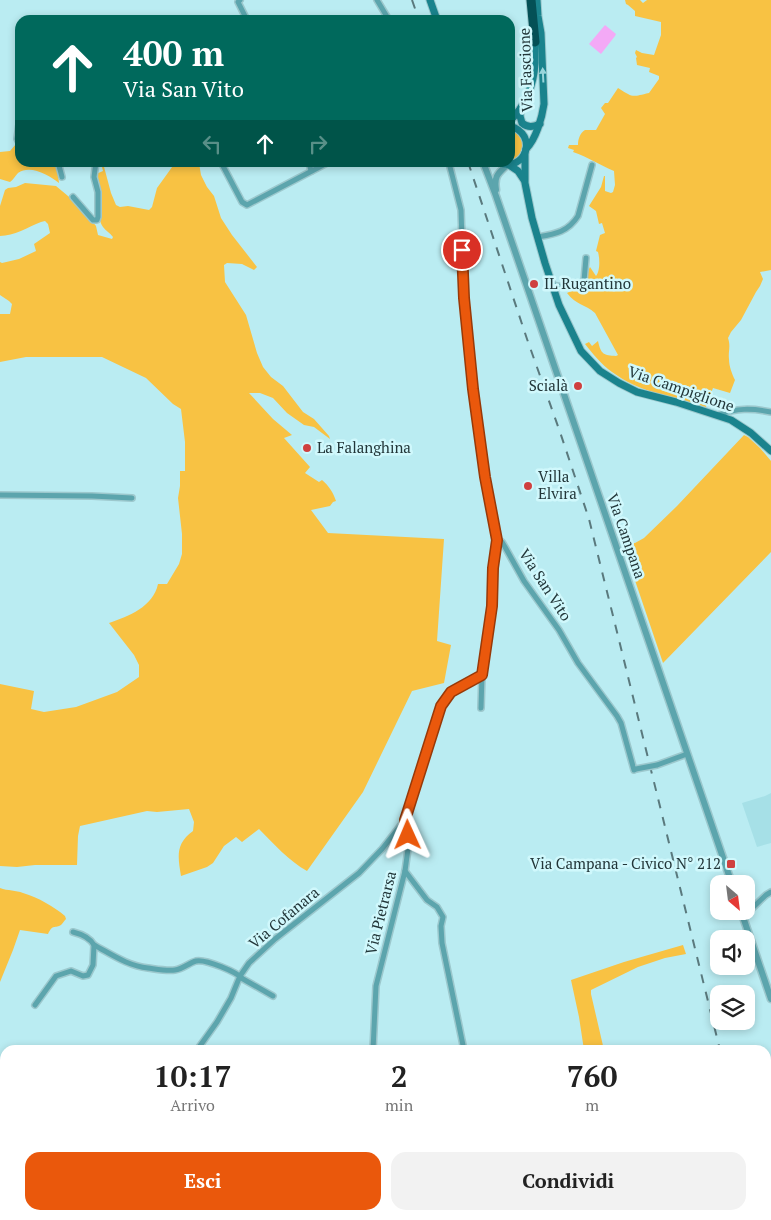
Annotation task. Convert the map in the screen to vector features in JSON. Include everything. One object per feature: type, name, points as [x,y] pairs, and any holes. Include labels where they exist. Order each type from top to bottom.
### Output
[{"type":"highway","points":[[531,0],[535,42]]},
{"type":"main road","points":[[430,0],[435,15]]},
{"type":"main road","name":"Via Fascione","points":[[525,151],[532,143],[543,112],[541,33],[537,0]]},
{"type":"main road","name":"Via Fascione","points":[[515,115],[528,96],[534,71],[538,16]]},
{"type":"main road","points":[[528,96],[532,93],[537,93],[544,98]]},
{"type":"main road","points":[[521,108],[520,116],[522,123],[532,127],[540,124]]},
{"type":"main road","points":[[515,128],[526,140],[525,151],[515,163]]},
{"type":"main road","name":"Via Campiglione","points":[[525,151],[525,183],[545,263],[566,319],[582,351],[600,371],[619,383],[637,392],[732,420],[750,432],[770,451]]},
{"type":"main road","name":"Via Campiglione","points":[[511,167],[518,171],[525,183]]},
{"type":"street","points":[[240,0],[238,2],[244,15]]},
{"type":"street","points":[[377,0],[385,15]]},
{"type":"street","points":[[538,237],[560,232],[575,222],[592,165]]},
{"type":"street","points":[[59,167],[62,177]]},
{"type":"street","points":[[73,197],[93,220],[97,220],[98,192],[94,177],[95,167]]},
{"type":"street","points":[[224,167],[242,202],[247,204],[319,167]]},
{"type":"street","points":[[310,167],[311,171]]},
{"type":"street","name":"Via San Vito","points":[[450,167],[461,210],[464,298],[473,389],[485,477],[497,540],[502,542],[524,581],[549,615],[578,663],[617,716],[621,723],[635,770],[687,754]]},
{"type":"street","name":"Via Campana","points":[[485,167],[729,875]]},
{"type":"street","points":[[487,167],[487,173]]},
{"type":"street","name":"Via Campana","points":[[496,196],[495,179],[499,172],[505,167]]},
{"type":"street","points":[[552,285],[565,288],[584,281],[586,258]]},
{"type":"street","points":[[718,415],[736,409],[771,412]]},
{"type":"street","points":[[0,495],[132,498]]},
{"type":"street","points":[[481,708],[482,675],[492,606],[493,568],[497,540]]},
{"type":"street","name":"Via Pietrarsa","points":[[373,1045],[376,986],[405,871],[408,835],[405,820],[441,706],[451,692],[482,675]]},
{"type":"street","name":"Via Cofanara","points":[[201,1045],[217,1022],[231,998],[240,976],[249,963],[264,948],[359,873],[382,849],[405,820]]},
{"type":"street","points":[[405,871],[427,900],[437,907],[443,917],[441,926],[442,943],[463,1045]]},
{"type":"street","points":[[755,904],[771,892]]},
{"type":"street","points":[[744,920],[771,999]]},
{"type":"street","points":[[73,932],[81,934],[92,941],[94,945],[128,963],[146,968],[173,971],[200,960],[240,976],[273,996]]},
{"type":"street","points":[[35,1005],[56,976],[70,970],[83,976],[88,975],[93,965],[94,945]]},
{"type":"shaded area","points":[[625,0],[640,0],[643,3],[647,0],[771,0],[771,270],[760,272],[763,279],[760,286],[741,320],[728,338],[730,364],[735,380],[730,393],[713,388],[706,407],[634,385],[608,369],[585,344],[589,342],[592,346],[598,341],[600,349],[606,355],[618,355],[595,313],[574,300],[567,293],[582,287],[590,267],[596,276],[597,274],[599,261],[598,252],[596,251],[600,235],[605,233],[602,223],[599,224],[596,211],[589,206],[601,187],[604,176],[605,191],[613,192],[615,185],[614,171],[573,152],[574,150],[568,148],[569,145],[578,145],[580,136],[585,130],[596,130],[605,114],[601,108],[605,103],[608,103],[618,88],[633,96],[649,93],[659,79],[659,76],[649,72],[650,68],[637,65],[635,53],[636,50],[654,55],[661,35],[661,22],[635,16],[635,11],[626,4]]},
{"type":"shaded area","points":[[605,25],[616,34],[601,54],[589,44]]},
{"type":"shaded area","points":[[515,131],[521,136],[524,145],[515,159]]},
{"type":"shaded area","points":[[15,145],[15,167],[57,167],[59,183],[45,174],[34,170],[18,173],[10,182],[0,179],[0,152],[10,151]]},
{"type":"shaded area","points":[[102,167],[104,167],[116,205],[149,210],[152,207],[157,188],[172,167],[200,167],[201,175],[214,196],[221,218],[257,267],[254,270],[242,264],[227,263],[224,265],[225,282],[246,315],[263,367],[271,377],[283,386],[303,412],[314,419],[329,436],[330,439],[314,427],[304,425],[287,413],[273,398],[260,393],[249,393],[273,419],[292,435],[284,438],[310,467],[305,473],[319,482],[322,480],[332,492],[336,501],[330,506],[311,510],[328,533],[444,539],[437,641],[451,645],[444,683],[412,691],[363,792],[307,871],[288,857],[259,829],[242,842],[236,837],[224,846],[213,863],[207,867],[181,876],[179,851],[183,841],[193,831],[194,822],[189,809],[147,811],[80,826],[77,865],[0,866],[0,684],[34,691],[31,709],[44,712],[76,707],[117,692],[139,677],[139,665],[134,655],[109,623],[132,614],[146,605],[158,584],[167,584],[179,564],[182,554],[178,498],[180,471],[185,471],[185,442],[181,409],[173,404],[146,378],[102,357],[26,357],[0,362],[0,314],[10,314],[12,304],[0,295],[0,262],[19,259],[36,251],[34,244],[50,233],[48,224],[45,221],[16,233],[0,236],[0,206],[5,190],[25,183],[56,186],[80,206],[96,226],[98,235],[112,239],[113,237],[101,224],[100,218],[99,201],[101,199],[96,174],[103,171]]},
{"type":"shaded area","points":[[744,435],[760,448],[771,461],[771,552],[663,663],[623,545],[625,543],[635,543],[644,538]]},
{"type":"shaded area","points":[[771,793],[771,843],[757,847],[742,803]]},
{"type":"shaded area","points":[[0,888],[20,892],[40,900],[60,912],[66,919],[61,925],[52,928],[48,934],[20,930],[0,982]]},
{"type":"shaded area","points":[[683,945],[686,954],[665,958],[638,967],[591,990],[603,1045],[583,1045],[571,980]]},
{"type":"railway","points":[[412,0],[417,15]]},
{"type":"railway","points":[[470,167],[589,519],[719,1045]]},
{"type":"place","name":"IL Rugantino","points":[[534,284]]},
{"type":"place","name":"Scialà","points":[[578,386]]},
{"type":"place","name":"La Falanghina","points":[[307,448]]},
{"type":"place","name":"Villa Elvira","points":[[528,486]]},
{"type":"place","name":"Via Campana - Civico N° 212","points":[[731,864]]},
{"type":"route","points":[[408,835],[405,820],[441,706],[451,692],[482,675],[492,606],[493,568],[497,540],[485,477],[473,389],[464,298],[462,250]]}]
